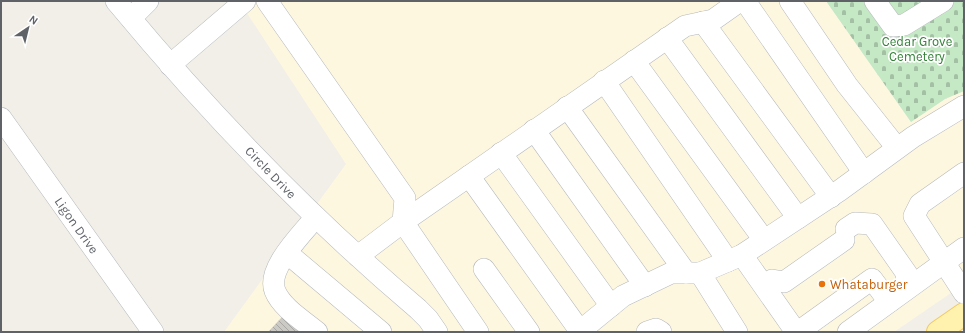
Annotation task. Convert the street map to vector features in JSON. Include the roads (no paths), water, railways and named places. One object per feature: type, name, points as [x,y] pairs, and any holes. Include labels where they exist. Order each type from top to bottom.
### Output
[{"type":"main road","points":[[938,332],[964,314]]},
{"type":"street","name":"Circle Drive","points":[[116,1],[195,94],[315,218],[428,319],[437,332]]},
{"type":"street","points":[[131,18],[148,1]]},
{"type":"street","points":[[170,65],[246,1]]},
{"type":"street","points":[[267,1],[405,198],[403,222],[478,332]]},
{"type":"street","points":[[358,256],[403,222],[667,38],[685,26],[713,20],[740,1]]},
{"type":"street","points":[[745,1],[864,173]]},
{"type":"street","points":[[790,1],[847,85],[898,148]]},
{"type":"street","points":[[876,1],[893,26],[904,25],[943,1]]},
{"type":"street","points":[[703,22],[831,196]]},
{"type":"street","points":[[667,38],[798,218]]},
{"type":"street","points":[[634,61],[764,240]]},
{"type":"street","points":[[604,81],[735,258],[768,283],[797,332],[872,279],[889,302]]},
{"type":"street","points":[[469,176],[579,332],[623,296],[670,273],[693,273],[735,258],[831,196],[913,137],[964,106]]},
{"type":"street","points":[[567,107],[737,332]]},
{"type":"street","name":"Ligon Drive","points":[[1,118],[153,332]]},
{"type":"street","points":[[534,130],[645,286]]},
{"type":"street","points":[[501,153],[611,306]]},
{"type":"street","points":[[964,173],[920,204],[914,216],[964,293]]},
{"type":"street","points":[[315,218],[279,265],[273,278],[275,291],[283,302],[317,332]]},
{"type":"street","points":[[768,283],[784,282],[840,238],[855,223],[872,224],[907,274],[908,283]]},
{"type":"street","points":[[848,332],[889,302],[908,283],[944,262],[964,248]]},
{"type":"street","points":[[288,254],[381,332]]},
{"type":"street","points":[[484,269],[529,332]]},
{"type":"street","points":[[647,332],[656,329],[661,332]]},
{"type":"place","name":"Whataburger","points":[[822,284]]},
{"type":"park label","name":"Cedar Grove Cemetery","points":[[917,48]]}]
